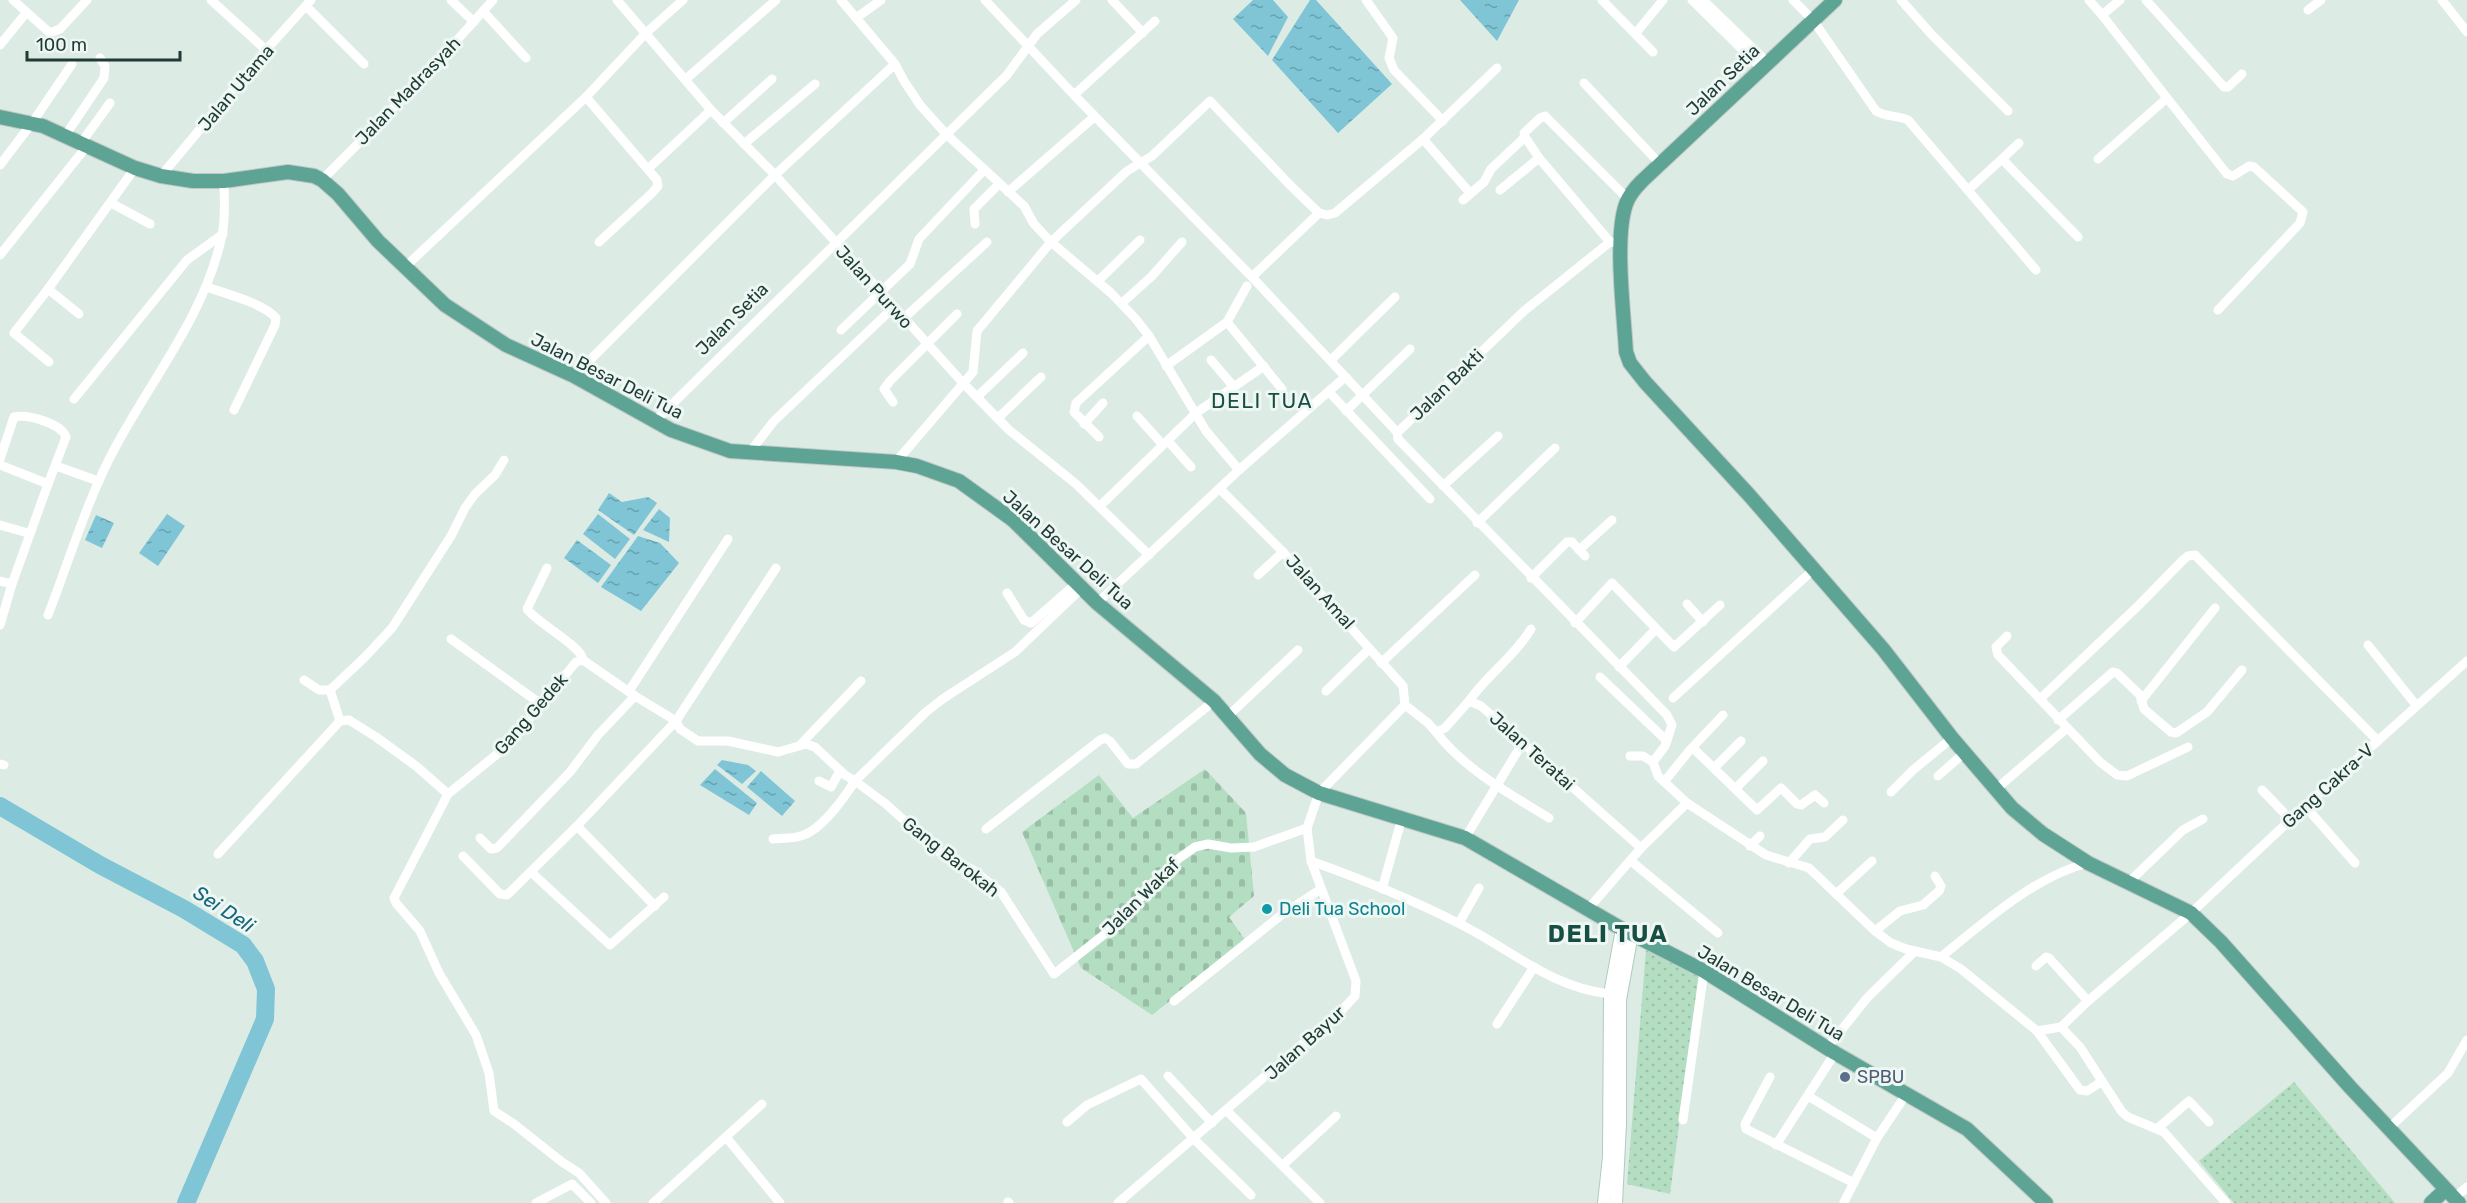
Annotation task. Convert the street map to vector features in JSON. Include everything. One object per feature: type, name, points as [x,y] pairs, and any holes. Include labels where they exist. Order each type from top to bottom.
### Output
[{"type":"main road","name":"Jalan Setia","points":[[1835,0],[1659,164],[1637,186],[1629,199],[1615,243],[1626,352],[1630,363],[1883,649],[1995,790],[2043,834],[2088,863],[2191,913],[2221,942],[2342,1079],[2453,1197]]},
{"type":"main road","points":[[1,118],[32,123],[135,168],[161,176],[183,180],[224,181],[288,172],[306,174],[322,180]]},
{"type":"main road","name":"Jalan Besar Deli Tua","points":[[322,180],[405,267],[445,304],[506,345],[574,376],[655,421],[715,446],[749,453],[896,462],[917,466],[959,482],[1013,520],[1097,603],[1214,700],[1268,762],[1284,775],[1319,793],[1465,838],[1627,931],[1704,971],[1831,1050],[1966,1129],[2046,1203]]},
{"type":"main road","points":[[1604,1203],[1609,1157],[1610,994],[1627,931]]},
{"type":"main road","points":[[1616,1203],[1620,1124],[1620,999],[1627,931]]},
{"type":"main road","points":[[2431,1203],[2453,1197]]},
{"type":"street","points":[[13,0],[50,33],[55,32],[87,0]]},
{"type":"street","points":[[212,0],[266,50]]},
{"type":"street","points":[[451,0],[474,22]]},
{"type":"street","name":"Jalan Madrasyah","points":[[322,180],[424,77],[493,0]]},
{"type":"street","name":"Jalan Purwo","points":[[617,0],[711,110],[775,175],[926,345],[1020,439],[1076,484],[1149,555]]},
{"type":"street","points":[[405,267],[586,97],[646,33],[683,0]]},
{"type":"street","points":[[686,79],[776,0]]},
{"type":"street","points":[[841,0],[895,64],[920,105],[946,134],[1024,206],[1034,224],[1051,242],[1122,303],[1149,336],[1206,431],[1239,470]]},
{"type":"street","points":[[856,18],[881,0]]},
{"type":"street","name":"Jalan Bakti","points":[[985,0],[1250,282],[1331,360],[1397,435],[1524,311],[1615,243]]},
{"type":"street","name":"Jalan Setia","points":[[655,421],[835,242],[1008,75],[1037,34],[1076,0]]},
{"type":"street","points":[[1112,0],[1143,33]]},
{"type":"street","points":[[1366,0],[1393,38],[1389,58],[1394,70],[1443,121]]},
{"type":"street","points":[[1602,0],[1653,52]]},
{"type":"street","points":[[1636,33],[1663,0]]},
{"type":"street","points":[[1692,0],[1764,65]]},
{"type":"street","points":[[1703,0],[1764,65]]},
{"type":"street","points":[[1793,0],[1814,20],[1876,111],[1882,115],[1892,114],[1908,120],[2036,270]]},
{"type":"street","points":[[1901,0],[1932,35],[2008,111]]},
{"type":"street","points":[[2089,0],[2227,174],[2233,176],[2249,166],[2254,167],[2303,212],[2300,223],[2218,310]]},
{"type":"street","points":[[2102,15],[2120,0]]},
{"type":"street","points":[[2146,0],[2224,87],[2228,87],[2242,74]]},
{"type":"street","points":[[2308,10],[2321,0]]},
{"type":"street","points":[[2442,0],[2467,32]]},
{"type":"street","points":[[308,3],[364,64]]},
{"type":"street","name":"Jalan Utama","points":[[161,176],[308,3]]},
{"type":"street","points":[[483,11],[526,58]]},
{"type":"street","points":[[0,45],[26,13]]},
{"type":"street","points":[[1074,95],[1155,21]]},
{"type":"street","points":[[65,136],[104,78],[106,72],[100,58]]},
{"type":"street","points":[[0,165],[72,64]]},
{"type":"street","points":[[574,376],[775,175],[895,64]]},
{"type":"street","points":[[896,462],[975,369],[977,331],[1051,242],[1127,171],[1152,156],[1210,101],[1290,185],[1319,213],[1327,215],[1335,213],[1424,139],[1497,68]]},
{"type":"street","points":[[723,123],[772,79]]},
{"type":"street","points":[[1584,83],[1659,164]]},
{"type":"street","points":[[744,144],[815,84]]},
{"type":"street","points":[[586,97],[649,168],[658,186],[599,242]]},
{"type":"street","points":[[2098,159],[2167,98]]},
{"type":"street","points":[[0,255],[84,145],[110,103]]},
{"type":"street","points":[[649,168],[711,110]]},
{"type":"street","points":[[1424,139],[1467,197],[1484,182],[1491,169],[1525,137],[1527,129],[1540,117],[1545,116],[1629,199]]},
{"type":"street","points":[[1008,192],[1094,117]]},
{"type":"street","points":[[1525,137],[1539,158],[1615,243]]},
{"type":"street","points":[[1968,189],[2019,143]]},
{"type":"street","points":[[1500,190],[1539,158]]},
{"type":"street","points":[[2002,159],[2078,237]]},
{"type":"street","points":[[49,362],[14,333],[135,168]]},
{"type":"street","points":[[841,330],[913,260],[919,239],[984,170]]},
{"type":"street","points":[[48,615],[98,481],[116,445],[207,287],[223,234],[224,181]]},
{"type":"street","points":[[975,224],[974,209],[999,184]]},
{"type":"street","points":[[111,203],[150,224]]},
{"type":"street","points":[[1166,366],[1227,322],[1250,282],[1319,213]]},
{"type":"street","points":[[74,399],[187,260],[223,234]]},
{"type":"street","points":[[1098,281],[1140,240]]},
{"type":"street","points":[[903,319],[987,242]]},
{"type":"street","points":[[1122,303],[1152,276],[1182,242]]},
{"type":"street","points":[[207,287],[253,304],[276,318],[275,325],[234,410]]},
{"type":"street","points":[[48,289],[79,314]]},
{"type":"street","points":[[1331,360],[1395,297]]},
{"type":"street","points":[[749,453],[774,421],[893,308]]},
{"type":"street","points":[[893,402],[885,389],[901,368],[957,314]]},
{"type":"street","points":[[1227,322],[1282,389]]},
{"type":"street","points":[[1100,437],[1074,412],[1076,403],[1149,336]]},
{"type":"street","points":[[1346,411],[1410,350]]},
{"type":"street","points":[[976,397],[1023,353]]},
{"type":"street","points":[[1211,360],[1234,387]]},
{"type":"street","points":[[1100,507],[1196,413],[1264,366]]},
{"type":"street","points":[[998,418],[1041,377]]},
{"type":"street","points":[[1097,603],[1239,470],[1347,378]]},
{"type":"street","points":[[1329,392],[1430,499]]},
{"type":"street","points":[[1084,424],[1104,403]]},
{"type":"street","points":[[0,459],[14,417],[22,416],[57,425],[66,436],[28,533],[0,625]]},
{"type":"street","points":[[1137,416],[1191,467]]},
{"type":"street","points":[[1384,451],[1397,435],[1477,523],[1669,719],[1672,725],[1662,752],[1653,762],[1654,770],[1687,803],[1766,855],[1809,868],[1875,931],[1891,943],[1941,957],[1961,969],[2037,1031],[2080,1090],[2087,1091],[2101,1082]]},
{"type":"street","points":[[1443,486],[1498,436]]},
{"type":"street","points":[[1477,523],[1555,448]]},
{"type":"street","points":[[304,680],[319,690],[330,690],[392,628],[451,536],[465,508],[475,494],[495,475],[504,460]]},
{"type":"street","points":[[0,465],[48,484]]},
{"type":"street","points":[[56,466],[98,481]]},
{"type":"street","name":"Jalan Amal","points":[[1220,489],[1283,552],[1403,686],[1405,705]]},
{"type":"street","points":[[1531,578],[1567,542],[1572,542],[1582,553],[1612,520]]},
{"type":"street","points":[[0,525],[28,533]]},
{"type":"street","points":[[480,838],[491,849],[497,848],[570,772],[632,693],[728,539]]},
{"type":"street","points":[[1258,575],[1283,552]]},
{"type":"street","points":[[2040,699],[2183,560],[2195,555],[2378,741]]},
{"type":"street","points":[[547,568],[527,609],[537,621],[578,650],[583,660]]},
{"type":"street","points":[[463,856],[504,896],[531,872],[676,721],[776,568]]},
{"type":"street","points":[[1673,698],[1813,570]]},
{"type":"street","points":[[1381,663],[1475,575]]},
{"type":"street","points":[[0,581],[12,584]]},
{"type":"street","points":[[1575,623],[1612,583],[1616,584],[1674,647],[1720,605]]},
{"type":"street","points":[[1007,593],[1024,620],[1031,623],[1080,585]]},
{"type":"street","points":[[773,839],[792,838],[810,832],[842,800],[855,781],[926,712],[952,692],[1015,652],[1080,585]]},
{"type":"street","points":[[1687,604],[1703,622]]},
{"type":"street","points":[[2141,701],[2215,608]]},
{"type":"street","points":[[1469,701],[1481,685],[1513,654],[1531,629]]},
{"type":"street","points":[[1619,667],[1656,629]]},
{"type":"street","points":[[2007,636],[1995,651],[2100,762],[2122,777],[2188,747]]},
{"type":"street","points":[[451,639],[542,705]]},
{"type":"street","points":[[2368,645],[2416,705]]},
{"type":"street","points":[[1326,691],[1369,649]]},
{"type":"street","points":[[1228,716],[1298,650]]},
{"type":"street","name":"Gang Gedek","points":[[606,1203],[579,1173],[494,1111],[489,1073],[476,1035],[439,973],[420,931],[394,898],[448,794],[507,746],[576,662],[583,660],[676,721],[680,729],[698,741],[728,741],[778,752],[800,744]]},
{"type":"street","name":"Gang Cakra-V","points":[[2061,1027],[2191,913],[2290,819],[2467,661]]},
{"type":"street","points":[[2058,720],[2113,672],[2117,673],[2140,695],[2144,709],[2175,733],[2207,712],[2242,670]]},
{"type":"street","points":[[1600,677],[1667,741]]},
{"type":"street","points":[[800,744],[861,681]]},
{"type":"street","points":[[330,690],[340,721]]},
{"type":"street","points":[[986,829],[1100,740],[1105,738],[1110,741],[1128,764],[1136,764],[1214,700]]},
{"type":"street","name":"Jalan Teratai","points":[[1436,732],[1445,728],[1469,701],[1488,711],[1522,744],[1641,848]]},
{"type":"street","points":[[1319,793],[1405,705],[1428,723],[1456,754],[1496,785],[1549,818]]},
{"type":"street","points":[[1664,782],[1723,715]]},
{"type":"street","points":[[218,854],[340,721],[349,720],[376,737],[416,766],[448,794]]},
{"type":"street","points":[[1995,790],[2067,728]]},
{"type":"street","points":[[1891,792],[1913,770],[1952,738]]},
{"type":"street","points":[[1714,768],[1741,741]]},
{"type":"street","points":[[800,744],[815,747],[840,771],[855,781]]},
{"type":"street","points":[[1465,838],[1522,744]]},
{"type":"street","points":[[1693,747],[1757,810],[1781,788],[1797,804],[1801,805],[1815,795],[1824,803]]},
{"type":"street","points":[[1938,776],[1964,753]]},
{"type":"street","points":[[1630,756],[1643,756],[1653,762]]},
{"type":"street","points":[[1736,788],[1763,760]]},
{"type":"street","points":[[819,781],[831,787],[840,771]]},
{"type":"street","name":"Gang Barokah","points":[[855,781],[886,804],[939,852],[973,870],[1001,892],[1054,974]]},
{"type":"street","points":[[2262,790],[2290,819]]},
{"type":"street","name":"Jalan Bayur","points":[[1118,1203],[1316,1035],[1355,996],[1356,981],[1311,861],[1307,828],[1319,793]]},
{"type":"street","points":[[1589,908],[1641,848],[1687,803]]},
{"type":"street","points":[[2305,806],[2355,863]]},
{"type":"street","points":[[1382,889],[1402,818]]},
{"type":"street","points":[[2129,882],[2183,830],[2203,819]]},
{"type":"street","points":[[1789,863],[1810,839],[1825,837],[1843,820]]},
{"type":"street","points":[[577,826],[655,906]]},
{"type":"street","name":"Jalan Wakaf","points":[[1054,974],[1106,933],[1178,860],[1195,847],[1208,844],[1232,848],[1254,847],[1307,828]]},
{"type":"street","points":[[1750,846],[1760,836]]},
{"type":"street","points":[[1311,861],[1459,923],[1534,968],[1580,989],[1610,994]]},
{"type":"street","points":[[1631,861],[1718,933]]},
{"type":"street","points":[[1836,894],[1872,861]]},
{"type":"street","points":[[1941,957],[1999,911],[2033,888],[2066,870],[2088,863]]},
{"type":"street","points":[[531,872],[610,945],[664,897]]},
{"type":"street","points":[[1875,931],[1896,913],[1918,908],[1939,891],[1941,886],[1935,876]]},
{"type":"street","points":[[1459,923],[1479,888]]},
{"type":"street","points":[[1174,1001],[1280,916],[1321,889]]},
{"type":"street","points":[[1776,1145],[1808,1096],[1831,1050],[1867,998],[1915,951]]},
{"type":"street","points":[[2036,966],[2046,957],[2049,958],[2088,1001]]},
{"type":"street","points":[[1497,1024],[1534,968]]},
{"type":"street","points":[[1683,1120],[1704,971]]},
{"type":"street","points":[[2037,1031],[2061,1027],[2080,1047],[2101,1082],[2128,1117],[2158,1128],[2171,1138],[2226,1203]]},
{"type":"street","points":[[2389,1128],[2448,1073],[2467,1040]]},
{"type":"street","points":[[1168,1076],[1212,1123]]},
{"type":"street","points":[[1770,1077],[1745,1127],[1748,1131],[1854,1183]]},
{"type":"street","points":[[1067,1122],[1087,1105],[1102,1100],[1140,1078],[1194,1139],[1251,1195]]},
{"type":"street","points":[[1844,1202],[1877,1138],[1907,1094]]},
{"type":"street","points":[[1808,1096],[1877,1138]]},
{"type":"street","points":[[2158,1128],[2189,1101],[2209,1122]]},
{"type":"street","points":[[656,1202],[762,1104]]},
{"type":"street","points":[[1227,1111],[1320,1203]]},
{"type":"street","points":[[1283,1165],[1336,1116]]},
{"type":"street","points":[[726,1137],[780,1203]]},
{"type":"street","points":[[536,1203],[572,1184],[591,1203]]},
{"type":"street","points":[[2453,1197],[2467,1187]]},
{"type":"green space","points":[[1205,769],[1246,813],[1254,896],[1229,917],[1246,941],[1152,1015],[1081,968],[1022,832],[1099,775],[1133,818]]},
{"type":"green space","points":[[1646,950],[1699,974],[1670,1194],[1627,1184]]},
{"type":"green space","points":[[2294,1082],[2395,1203],[2234,1203],[2199,1161]]},
{"type":"water","points":[[1253,0],[1273,0],[1288,17],[1268,56],[1233,19]]},
{"type":"water","points":[[1310,0],[1316,0],[1392,84],[1338,133],[1272,60]]},
{"type":"water","points":[[1460,0],[1519,0],[1497,41]]},
{"type":"water","points":[[609,493],[622,502],[648,497],[657,503],[634,535],[598,510]]},
{"type":"water","points":[[659,509],[670,518],[669,542],[643,530]]},
{"type":"water","points":[[167,514],[185,526],[158,566],[139,553]]},
{"type":"water","points":[[598,514],[630,539],[615,559],[583,534]]},
{"type":"water","points":[[96,515],[114,523],[102,548],[85,540]]},
{"type":"water","points":[[638,536],[660,543],[679,563],[641,611],[601,587]]},
{"type":"water","points":[[577,540],[611,565],[598,583],[564,558]]},
{"type":"water","points":[[722,760],[748,765],[756,771],[742,784],[717,765]]},
{"type":"water","points":[[715,769],[757,803],[749,815],[700,785]]},
{"type":"water","points":[[761,771],[795,801],[782,816],[747,787]]},
{"type":"waterway","name":"Sei Deli","points":[[0,806],[100,865],[184,909],[243,945],[255,961],[266,989],[265,1019],[186,1203]]},
{"type":"place","name":"Deli Tua School","points":[[1267,909]]},
{"type":"place","name":"SPBU","points":[[1845,1077]]},
{"type":"district","name":"DELI TUA","points":[[1262,401]]},
{"type":"district","name":"DELI TUA","points":[[1608,934]]}]
